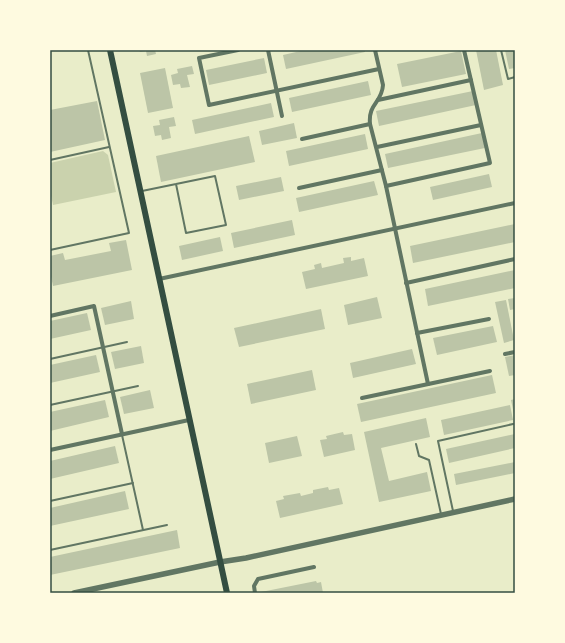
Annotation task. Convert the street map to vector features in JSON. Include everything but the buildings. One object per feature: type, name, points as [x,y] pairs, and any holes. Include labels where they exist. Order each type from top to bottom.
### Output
[{"type":"main road","points":[[110,50],[227,593]]},
{"type":"street","points":[[238,50],[199,58],[209,106],[379,69]]},
{"type":"street","points":[[268,50],[282,116]]},
{"type":"street","points":[[375,50],[383,85],[378,100],[370,110],[370,124],[386,186],[428,384]]},
{"type":"street","points":[[386,186],[490,163],[464,50]]},
{"type":"street","points":[[378,100],[471,80]]},
{"type":"street","points":[[302,139],[370,124]]},
{"type":"street","points":[[376,147],[481,125]]},
{"type":"street","points":[[299,188],[382,170]]},
{"type":"street","points":[[159,279],[515,203]]},
{"type":"street","points":[[406,283],[515,259]]},
{"type":"street","points":[[50,316],[94,306],[122,434]]},
{"type":"street","points":[[417,333],[489,319]]},
{"type":"street","points":[[505,354],[515,352]]},
{"type":"street","points":[[362,398],[490,371]]},
{"type":"street","points":[[50,450],[189,420]]},
{"type":"street","points":[[74,593],[220,562],[246,558],[515,499]]},
{"type":"street","points":[[255,593],[254,586],[258,579],[314,567]]},
{"type":"lane","points":[[50,250],[129,233],[88,50]]},
{"type":"lane","points":[[502,50],[508,79],[515,77]]},
{"type":"lane","points":[[50,160],[110,147]]},
{"type":"lane","points":[[140,191],[215,176],[226,225],[186,233],[176,184]]},
{"type":"lane","points":[[50,359],[127,342]]},
{"type":"lane","points":[[50,405],[138,386]]},
{"type":"lane","points":[[453,512],[438,440],[513,424]]},
{"type":"lane","points":[[122,434],[143,530]]},
{"type":"lane","points":[[416,444],[419,456],[429,460],[442,515]]},
{"type":"lane","points":[[50,501],[133,483]]},
{"type":"lane","points":[[50,550],[167,525]]},
{"type":"green space","points":[[103,151],[108,155],[116,192],[53,205],[50,191],[50,163]]}]
